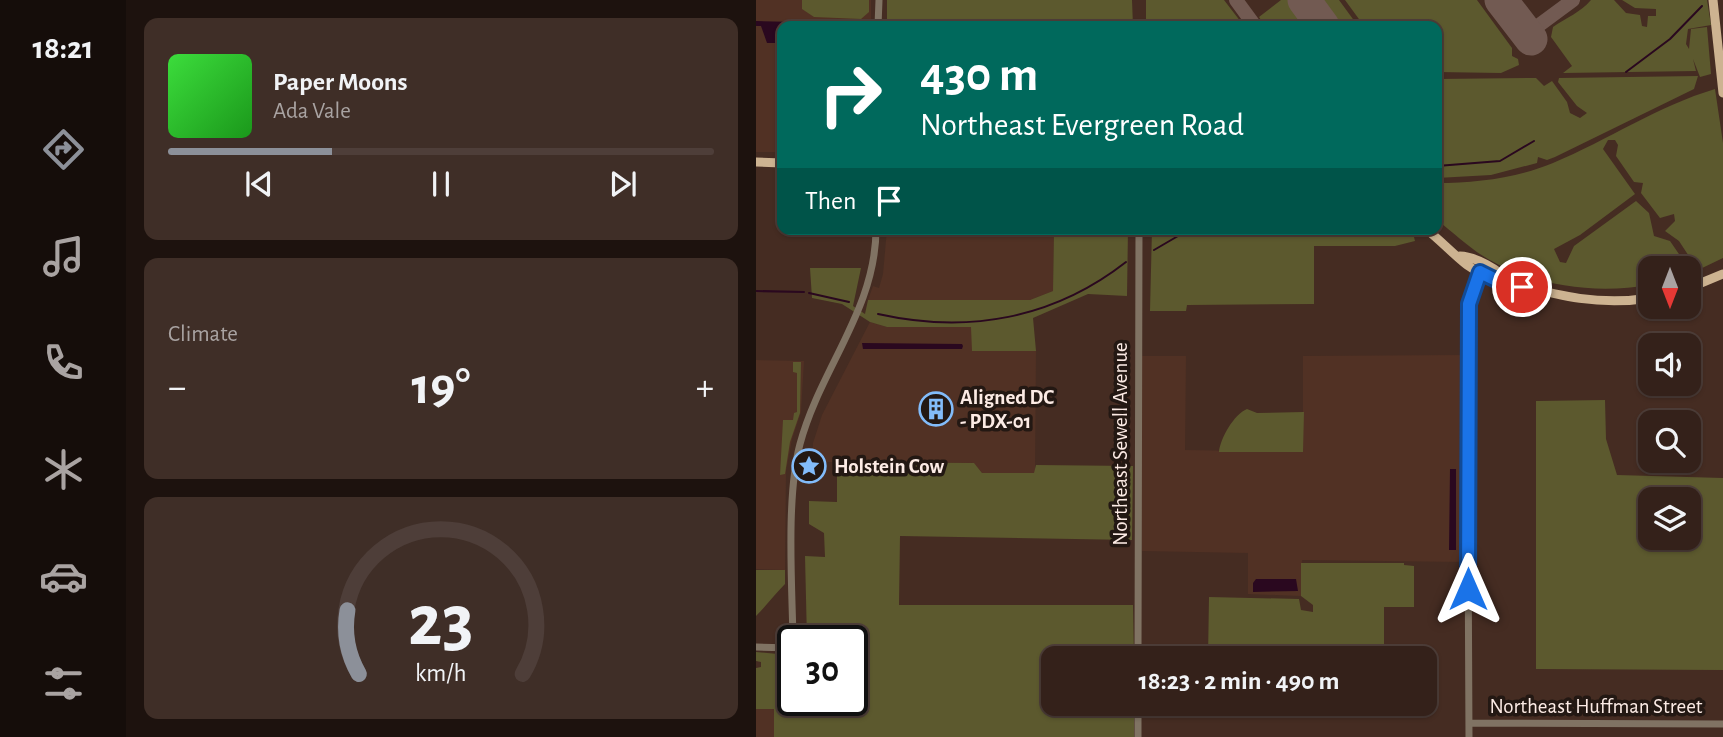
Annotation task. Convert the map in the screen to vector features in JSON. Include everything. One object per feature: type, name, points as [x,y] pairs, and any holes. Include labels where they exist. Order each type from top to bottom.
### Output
[{"type":"main road","points":[[1713,0],[1723,86]]},
{"type":"main road","points":[[756,162],[777,163]]},
{"type":"main road","points":[[1434,235],[1460,256],[1465,264],[1500,282],[1574,300],[1612,302],[1638,299]]},
{"type":"main road","points":[[1460,256],[1468,256],[1504,275],[1508,282]]},
{"type":"main road","points":[[1701,283],[1723,274]]},
{"type":"street","points":[[878,21],[879,0]]},
{"type":"street","points":[[793,625],[793,493],[799,445],[870,281],[875,235]]},
{"type":"street","name":"Northeast Sewell Avenue","points":[[1138,646],[1139,235]]},
{"type":"street","points":[[1469,737],[1467,327],[1470,297],[1480,272]]},
{"type":"street","points":[[756,647],[777,648]]},
{"type":"street","points":[[1138,716],[1138,737]]},
{"type":"street","name":"Northeast Huffman Street","points":[[1469,723],[1723,724]]},
{"type":"shaded area","points":[[756,0],[871,0],[871,21],[777,21],[777,152],[756,152]]},
{"type":"shaded area","points":[[802,0],[869,0],[869,12],[861,19],[814,17],[802,9]]},
{"type":"shaded area","points":[[887,0],[1132,0],[1133,21],[887,21]]},
{"type":"shaded area","points":[[1146,0],[1224,0],[1240,21],[1146,21]]},
{"type":"shaded area","points":[[1281,0],[1291,0],[1306,21],[1262,21],[1259,17]]},
{"type":"shaded area","points":[[1318,0],[1339,0],[1354,21],[1333,21]]},
{"type":"shaded area","points":[[1345,0],[1477,0],[1512,48],[1512,56],[1518,59],[1519,65],[1501,73],[1442,72],[1442,21],[1360,21]]},
{"type":"shaded area","points":[[1591,0],[1614,0],[1626,13],[1640,15],[1642,26],[1647,27],[1648,16],[1656,16],[1656,9],[1635,8],[1622,0],[1707,0],[1711,25],[1688,29],[1686,44],[1689,49],[1691,29],[1707,27],[1711,74],[1700,77],[1693,59],[1696,71],[1563,73],[1572,66],[1551,37],[1553,27],[1578,12]]},
{"type":"shaded area","points":[[756,21],[777,22],[777,43],[767,43],[761,26],[756,26]]},
{"type":"shaded area","points":[[1698,76],[1694,89],[1555,157],[1547,160],[1538,157],[1537,163],[1491,175],[1442,178],[1442,79],[1536,78],[1544,86],[1552,81],[1567,102],[1570,113],[1580,118],[1587,113],[1577,106],[1558,82],[1559,78]]},
{"type":"shaded area","points":[[1715,89],[1723,143],[1723,258],[1701,269],[1701,256],[1689,256],[1679,241],[1665,231],[1675,221],[1674,214],[1660,218],[1641,193],[1643,183],[1634,182],[1616,156],[1618,145],[1615,140],[1608,140],[1603,149],[1635,194],[1580,235],[1554,249],[1560,262],[1566,263],[1574,246],[1636,201],[1649,213],[1654,236],[1670,241],[1681,256],[1638,256],[1638,287],[1588,288],[1547,282],[1507,269],[1481,255],[1442,224],[1442,183],[1496,179],[1539,168],[1673,104]]},
{"type":"shaded area","points":[[886,235],[1054,235],[1053,291],[1030,300],[868,300],[873,286],[879,288]]},
{"type":"shaded area","points":[[1054,235],[1128,235],[1127,296],[1088,294],[1033,318],[1036,351],[972,351],[971,327],[887,327],[870,322],[842,304],[812,298],[810,268],[861,268],[853,306],[865,314],[868,300],[1030,300],[1053,291]]},
{"type":"shaded area","points":[[1152,235],[1414,237],[1415,241],[1395,246],[1314,246],[1314,304],[1187,305],[1186,311],[1150,311]]},
{"type":"shaded area","points":[[870,322],[887,327],[972,327],[972,351],[1036,351],[1035,473],[982,473],[973,463],[813,462],[813,443],[822,415]]},
{"type":"shaded area","points":[[862,343],[963,346],[962,349],[863,349]]},
{"type":"shaded area","points":[[1465,355],[1464,562],[1302,560],[1301,596],[1248,594],[1248,553],[1142,551],[1139,356],[1186,356],[1185,450],[1303,452],[1303,356]]},
{"type":"shaded area","points":[[756,360],[804,361],[801,412],[786,471],[785,570],[756,569]]},
{"type":"shaded area","points":[[793,362],[801,362],[800,413],[790,442],[785,474],[780,475],[783,420],[793,420],[794,413],[797,412],[797,373],[793,372]]},
{"type":"shaded area","points":[[1605,400],[1606,439],[1617,475],[1723,478],[1723,670],[1536,669],[1536,401]]},
{"type":"shaded area","points":[[1247,409],[1257,413],[1304,412],[1303,452],[1219,452],[1228,428],[1237,416]]},
{"type":"shaded area","points":[[837,462],[974,463],[982,473],[1034,473],[1036,465],[1133,466],[1132,540],[900,536],[899,605],[1133,605],[1134,646],[1041,646],[1041,716],[1134,716],[1134,737],[774,737],[774,709],[756,709],[756,668],[761,667],[761,662],[756,661],[756,652],[777,654],[777,716],[868,716],[868,625],[807,625],[805,556],[825,557],[824,533],[809,524],[809,501],[837,502]]},
{"type":"shaded area","points":[[1450,469],[1456,469],[1456,550],[1449,550]]},
{"type":"shaded area","points":[[1301,563],[1404,563],[1414,566],[1414,607],[1384,607],[1384,646],[1208,646],[1209,597],[1299,599],[1301,610],[1313,612],[1313,605],[1301,596]]},
{"type":"shaded area","points":[[756,570],[785,570],[785,584],[756,616]]},
{"type":"shaded area","points":[[1256,579],[1296,579],[1298,591],[1253,592]]},
{"type":"shaded area","points":[[756,709],[774,709],[774,737],[756,737]]},
{"type":"waterway","points":[[1626,72],[1670,39],[1702,6]]},
{"type":"waterway","points":[[1442,166],[1500,161],[1534,141]]},
{"type":"waterway","points":[[1154,250],[1180,235]]},
{"type":"waterway","points":[[878,314],[944,322],[1008,317],[1069,297],[1126,262]]},
{"type":"waterway","points":[[756,291],[804,292]]},
{"type":"waterway","points":[[809,293],[849,302]]},
{"type":"taxiway","points":[[1236,0],[1251,21]]},
{"type":"taxiway","points":[[1527,34],[1573,0]]},
{"type":"runway","points":[[1304,0],[1319,21]]},
{"type":"runway","points":[[1501,0],[1531,39]]},
{"type":"place","name":"Aligned DC - PDX-01","points":[[936,409]]},
{"type":"place","name":"Holstein Cow","points":[[809,466]]},
{"type":"route","points":[[1468,589],[1469,304],[1480,272],[1500,282],[1522,287]]}]
